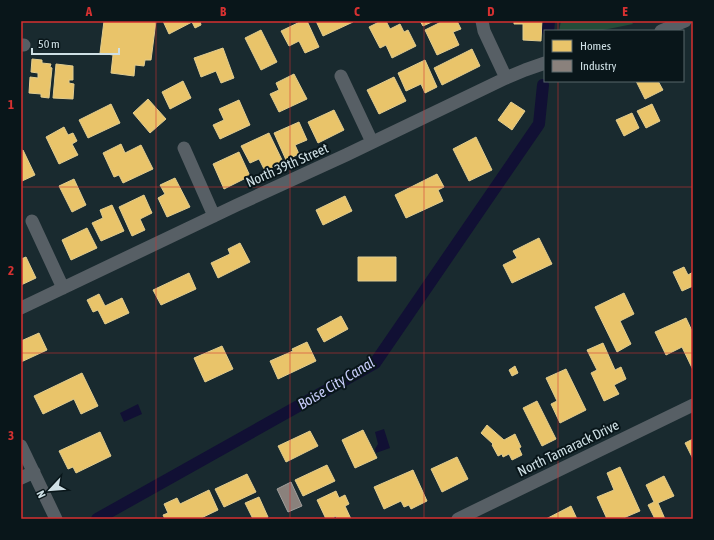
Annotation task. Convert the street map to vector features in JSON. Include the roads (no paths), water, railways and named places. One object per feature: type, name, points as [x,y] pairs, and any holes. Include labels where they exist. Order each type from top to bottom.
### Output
[{"type":"street","points":[[482,21],[484,31],[506,78]]},
{"type":"street","points":[[663,30],[685,21]]},
{"type":"street","name":"North 39th Street","points":[[21,308],[506,78],[544,63]]},
{"type":"street","points":[[341,76],[372,142]]},
{"type":"street","points":[[184,148],[214,216]]},
{"type":"street","points":[[32,221],[63,288]]},
{"type":"street","name":"North Tamarack Drive","points":[[458,519],[693,405]]},
{"type":"street","points":[[21,446],[56,519]]},
{"type":"street","points":[[21,478],[34,472]]},
{"type":"waterway","name":"Boise City Canal","points":[[548,30],[549,21]]},
{"type":"waterway","name":"Boise City Canal","points":[[97,519],[375,363],[539,124],[543,85]]}]
